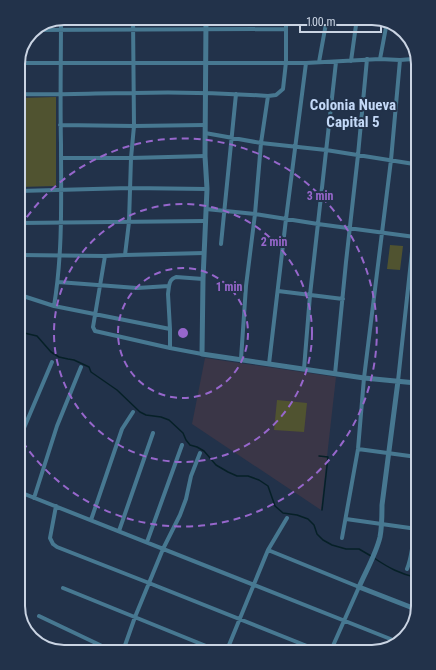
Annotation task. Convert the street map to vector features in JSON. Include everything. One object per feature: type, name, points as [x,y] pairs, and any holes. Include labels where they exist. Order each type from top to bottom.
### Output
[{"type":"street","points":[[54,306],[58,282],[61,223],[61,25]]},
{"type":"street","points":[[125,255],[129,222],[134,126],[133,25]]},
{"type":"street","points":[[202,354],[203,279],[207,189],[205,156],[206,25]]},
{"type":"street","points":[[25,94],[60,95],[134,93],[276,95],[283,89],[286,62],[286,25]]},
{"type":"street","points":[[319,62],[326,25]]},
{"type":"street","points":[[351,61],[356,25]]},
{"type":"street","points":[[380,58],[387,28]]},
{"type":"street","points":[[44,30],[286,29]]},
{"type":"street","points":[[25,63],[306,63],[380,58],[400,60],[411,59]]},
{"type":"street","points":[[335,374],[367,59]]},
{"type":"street","points":[[342,538],[358,449],[364,378],[391,160],[400,60]]},
{"type":"street","points":[[304,369],[310,295],[336,62]]},
{"type":"street","points":[[270,364],[286,219],[306,63]]},
{"type":"street","points":[[221,244],[236,94]]},
{"type":"street","points":[[241,360],[246,286],[255,214],[261,143],[268,96]]},
{"type":"street","points":[[60,125],[206,125]]},
{"type":"street","points":[[205,133],[261,143],[326,150],[411,163]]},
{"type":"street","points":[[61,158],[205,156]]},
{"type":"street","points":[[25,191],[130,188],[207,189]]},
{"type":"street","points":[[206,209],[255,214],[411,237]]},
{"type":"street","points":[[25,223],[206,221]]},
{"type":"street","points":[[25,256],[105,256],[204,253]]},
{"type":"street","points":[[105,256],[93,327],[95,331],[202,354],[364,378],[411,382]]},
{"type":"street","points":[[333,645],[380,538],[382,506],[411,264]]},
{"type":"street","points":[[170,348],[168,294],[170,280],[176,277],[203,279]]},
{"type":"street","points":[[58,282],[137,288],[169,286]]},
{"type":"street","points":[[278,291],[342,299]]},
{"type":"street","points":[[25,297],[54,306],[170,329]]},
{"type":"street","points":[[25,426],[52,362]]},
{"type":"street","points":[[34,498],[57,426],[81,367]]},
{"type":"street","points":[[91,520],[122,429],[133,412]]},
{"type":"street","points":[[119,531],[153,433]]},
{"type":"street","points":[[147,542],[182,445]]},
{"type":"street","points":[[358,449],[411,456]]},
{"type":"street","points":[[125,645],[163,548],[180,515],[186,499],[191,476],[200,453]]},
{"type":"street","points":[[25,494],[392,639]]},
{"type":"street","points":[[56,506],[50,538],[53,544],[57,547],[149,582],[304,645]]},
{"type":"street","points":[[229,645],[268,550],[287,518]]},
{"type":"street","points":[[346,519],[411,528]]},
{"type":"street","points":[[268,550],[411,607]]},
{"type":"street","points":[[407,569],[411,556]]},
{"type":"street","points":[[63,588],[204,645]]},
{"type":"street","points":[[39,616],[100,645]]},
{"type":"shaded area","points":[[205,358],[336,377],[321,510],[192,424]]},
{"type":"green space","points":[[56,97],[56,186],[25,187],[25,98]]},
{"type":"green space","points":[[390,245],[403,246],[400,270],[387,269]]},
{"type":"green space","points":[[277,400],[307,403],[304,432],[274,430]]},
{"type":"waterway","points":[[25,333],[37,336],[51,352],[59,357],[74,360],[89,367],[91,372],[117,390],[140,412],[146,415],[161,417],[169,420],[183,433],[190,445],[204,451],[216,465],[237,476],[248,476],[259,480],[268,486],[275,506],[283,513],[297,515],[308,519],[314,525],[317,534],[323,540],[332,545],[346,549],[359,549],[371,556]]},
{"type":"waterway","points":[[319,456],[328,457],[322,510]]},
{"type":"waterway","points":[[374,558],[395,570],[411,576]]},
{"type":"district","name":"Colonia Nueva Capital 5","points":[[353,114]]}]
